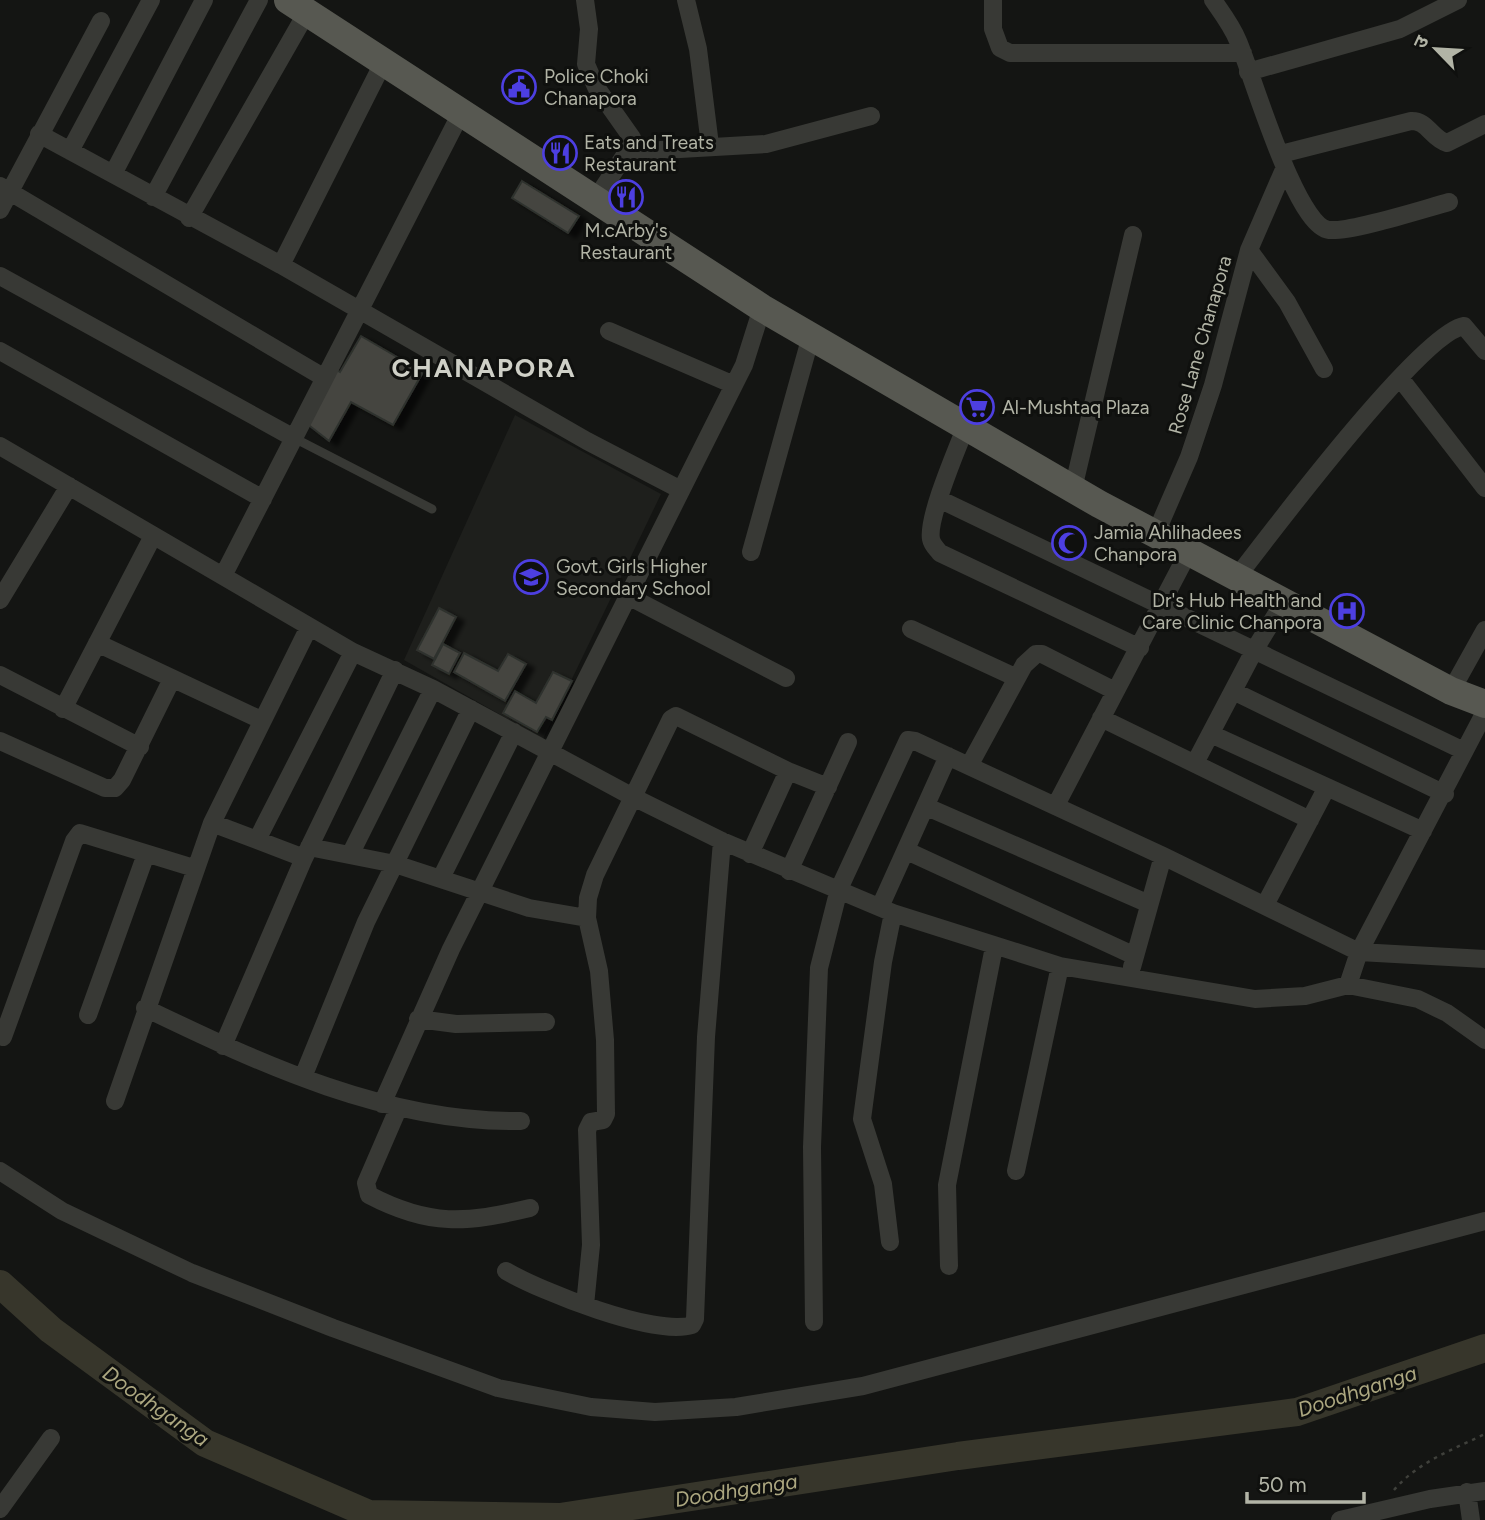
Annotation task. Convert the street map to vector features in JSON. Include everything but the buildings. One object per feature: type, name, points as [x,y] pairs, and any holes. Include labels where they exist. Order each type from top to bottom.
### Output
[{"type":"main road","points":[[297,6],[762,308],[1073,489],[1451,691],[1485,704]]},
{"type":"street","points":[[70,151],[151,0]]},
{"type":"street","points":[[113,174],[204,0]]},
{"type":"street","points":[[153,197],[259,0]]},
{"type":"street","points":[[585,0],[589,29],[586,64],[596,87],[632,138],[627,152],[595,200]]},
{"type":"street","points":[[686,0],[698,49],[710,145]]},
{"type":"street","points":[[993,0],[995,39],[1000,48],[1010,53],[1243,53]]},
{"type":"street","points":[[1213,0],[1243,53],[1283,161],[1312,222],[1321,229],[1341,230],[1449,202]]},
{"type":"street","points":[[1248,72],[1400,29],[1458,0]]},
{"type":"street","points":[[190,218],[297,6]]},
{"type":"street","points":[[0,210],[5,189],[39,134],[101,21]]},
{"type":"street","points":[[281,265],[384,61]]},
{"type":"street","points":[[223,576],[462,111]]},
{"type":"street","points":[[627,152],[710,145],[766,144],[871,116]]},
{"type":"street","points":[[1283,161],[1412,121],[1425,125],[1433,136],[1447,143],[1485,124]]},
{"type":"street","points":[[39,134],[281,265],[681,491]]},
{"type":"street","name":"Rose Lane Chanapora","points":[[1156,533],[1189,457],[1213,385],[1250,250],[1283,161]]},
{"type":"street","points":[[5,189],[323,377]]},
{"type":"street","points":[[1073,489],[1133,236]]},
{"type":"street","points":[[1250,250],[1287,302],[1324,369]]},
{"type":"street","points":[[0,276],[294,438]]},
{"type":"street","points":[[530,1208],[460,1222],[425,1216],[369,1195],[366,1183],[418,1018],[734,385],[747,356],[762,308]]},
{"type":"street","points":[[1237,577],[1315,477],[1400,378],[1457,327],[1470,330],[1485,351]]},
{"type":"street","points":[[609,331],[734,385]]},
{"type":"street","points":[[751,552],[811,336]]},
{"type":"street","points":[[0,351],[263,499]]},
{"type":"street","points":[[1400,378],[1485,488]]},
{"type":"street","points":[[965,426],[939,499],[931,538],[940,553],[1140,648]]},
{"type":"street","points":[[0,446],[353,652],[433,689],[632,797],[789,871],[887,910],[994,947],[1060,966],[1255,999],[1280,1000],[1348,985],[1418,999],[1447,1013],[1485,1040]]},
{"type":"street","points":[[2,592],[69,486]]},
{"type":"street","points":[[939,499],[1464,751]]},
{"type":"street","points":[[63,709],[153,536]]},
{"type":"street","points":[[1056,805],[1189,551]]},
{"type":"street","points":[[628,596],[786,678]]},
{"type":"street","points":[[1195,763],[1255,649],[1285,600]]},
{"type":"street","points":[[115,1101],[145,1008],[212,823],[309,626]]},
{"type":"street","points":[[911,629],[1017,678]]},
{"type":"street","points":[[1451,691],[1485,630]]},
{"type":"street","points":[[97,643],[261,720]]},
{"type":"street","points":[[257,840],[353,652]]},
{"type":"street","points":[[969,766],[1028,658],[1042,654],[1115,691]]},
{"type":"street","points":[[223,1046],[306,853],[395,670]]},
{"type":"street","points":[[0,675],[140,747]]},
{"type":"street","points":[[0,741],[105,788],[115,788],[140,747],[172,679]]},
{"type":"street","points":[[350,855],[433,689]]},
{"type":"street","points":[[1233,691],[1445,794]]},
{"type":"street","points":[[303,1077],[366,922],[471,709]]},
{"type":"street","points":[[1348,985],[1359,952],[1445,794],[1485,712]]},
{"type":"street","points":[[586,1305],[590,1245],[587,1130],[591,1122],[603,1119],[606,1114],[605,1040],[600,985],[587,918],[588,898],[594,875],[671,719],[676,716],[788,771],[828,787]]},
{"type":"street","points":[[1101,718],[1310,820]]},
{"type":"street","points":[[441,878],[514,732]]},
{"type":"street","points":[[1211,734],[1423,831]]},
{"type":"street","points":[[789,871],[848,741]]},
{"type":"street","points":[[814,1322],[812,1147],[819,968],[839,889],[904,744],[915,741],[1056,805],[1359,952],[1485,959]]},
{"type":"street","points":[[890,1242],[886,1197],[862,1119],[887,910],[907,851],[948,756]]},
{"type":"street","points":[[750,854],[788,771]]},
{"type":"street","points":[[1265,905],[1327,787]]},
{"type":"street","points":[[927,807],[1149,904]]},
{"type":"street","points":[[212,823],[257,840],[306,853],[350,855],[395,863],[529,908],[587,918]]},
{"type":"street","points":[[3,1037],[74,841],[80,832],[194,868]]},
{"type":"street","points":[[506,1271],[527,1283],[586,1305],[665,1326],[688,1327],[695,1319],[706,1037],[722,841]]},
{"type":"street","points":[[907,851],[1135,956]]},
{"type":"street","points":[[88,1015],[146,854]]},
{"type":"street","points":[[1130,977],[1163,856]]},
{"type":"street","points":[[949,1266],[947,1185],[994,947]]},
{"type":"street","points":[[1016,1171],[1060,966]]},
{"type":"street","points":[[145,1008],[223,1046],[303,1077],[390,1106],[445,1118],[522,1121]]},
{"type":"street","points":[[418,1018],[457,1024],[546,1022]]},
{"type":"street","points":[[0,1171],[62,1211],[192,1273],[368,1341],[498,1388],[591,1407],[655,1412],[737,1407],[863,1386],[1485,1221]]},
{"type":"street","points":[[0,1509],[51,1438]]},
{"type":"street","points":[[1340,1520],[1476,1492],[1471,1520]]},
{"type":"lane","points":[[294,438],[432,509]]},
{"type":"path","points":[[1385,1512],[1394,1490],[1408,1475],[1432,1459],[1485,1434]]},
{"type":"shaded area","name":"Govt. Girls Higher Secondary School","points":[[515,415],[661,494],[543,739],[404,660]]},
{"type":"waterway","name":"Doodhganga","points":[[0,1284],[51,1330],[205,1443],[369,1514],[560,1517],[958,1456],[1297,1412],[1485,1348]]},
{"type":"place","name":"Police Choki Chanapora","points":[[519,87]]},
{"type":"place","name":"Eats and Treats Restaurant","points":[[560,153]]},
{"type":"place","name":"M.cArby's Restaurant","points":[[626,197]]},
{"type":"place","name":"Al-Mushtaq Plaza","points":[[977,407]]},
{"type":"place","name":"Jamia Ahlihadees Chanpora","points":[[1069,543]]},
{"type":"place","name":"Govt. Girls Higher Secondary School","points":[[531,577]]},
{"type":"place","name":"Dr's Hub Health and Care Clinic Chanpora","points":[[1347,611]]},
{"type":"district","name":"CHANAPORA","points":[[484,368]]}]
